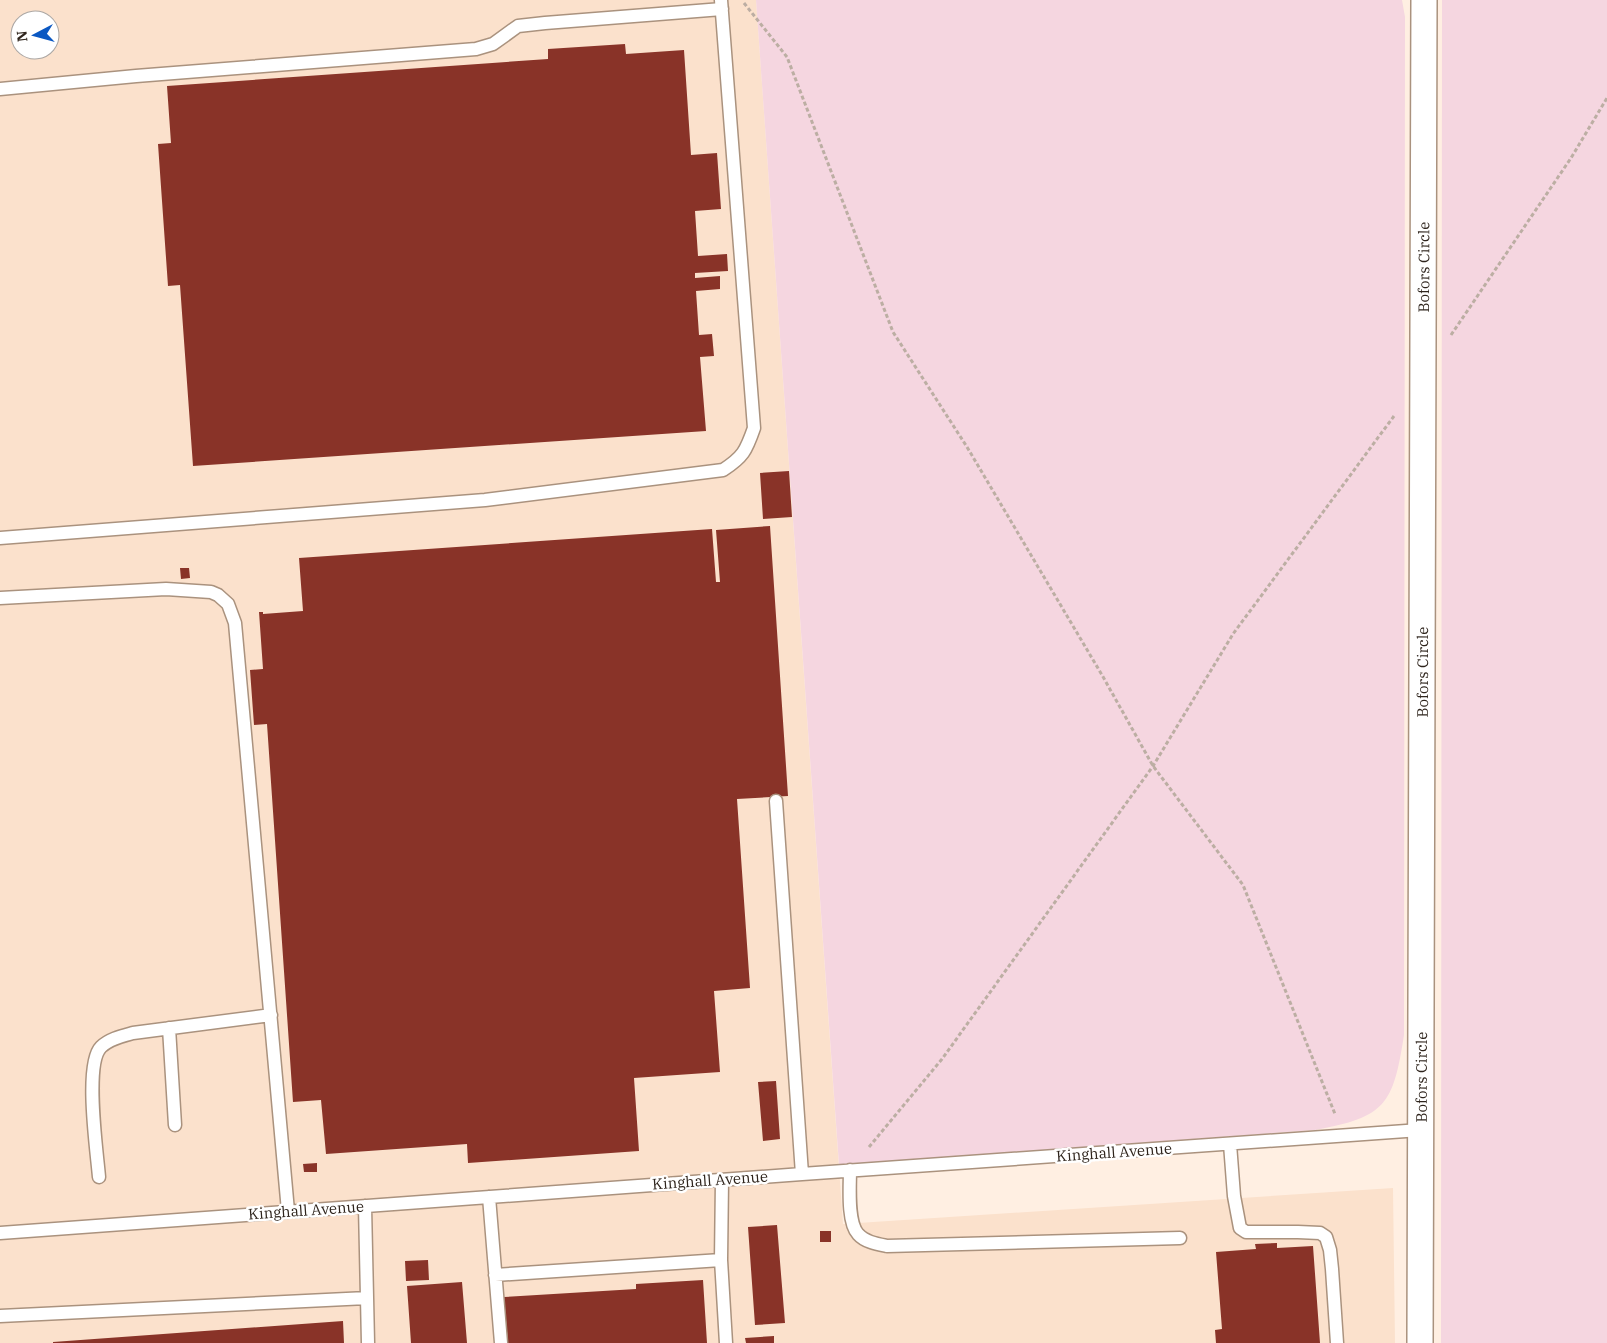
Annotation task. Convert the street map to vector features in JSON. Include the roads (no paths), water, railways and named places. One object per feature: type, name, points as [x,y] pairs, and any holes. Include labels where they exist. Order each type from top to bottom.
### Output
[{"type":"street","name":"Bofors Circle","points":[[1420,1343],[1424,0]]},
{"type":"lane","points":[[0,89],[136,76],[476,49],[493,44],[518,26],[721,4],[754,428],[746,451],[723,470],[485,500],[0,538]]},
{"type":"lane","points":[[0,598],[166,589],[211,592],[218,595],[228,604],[235,624],[288,1211]]},
{"type":"lane","points":[[776,801],[802,1174]]},
{"type":"lane","points":[[99,1177],[92,1085],[94,1065],[100,1048],[116,1038],[133,1033],[270,1015]]},
{"type":"lane","points":[[169,1028],[175,1125]]},
{"type":"lane","name":"Kinghall Avenue","points":[[0,1232],[1420,1130]]},
{"type":"lane","points":[[1230,1144],[1234,1196],[1240,1228],[1246,1232],[1320,1233],[1326,1237],[1330,1250],[1332,1269],[1337,1343]]},
{"type":"lane","points":[[850,1170],[851,1210],[854,1226],[858,1234],[870,1242],[887,1246],[1180,1238]]},
{"type":"lane","points":[[722,1180],[721,1260],[726,1343]]},
{"type":"lane","points":[[489,1197],[501,1343]]},
{"type":"lane","points":[[364,1206],[368,1343]]},
{"type":"lane","points":[[495,1275],[721,1260]]},
{"type":"lane","points":[[0,1316],[367,1298]]}]
